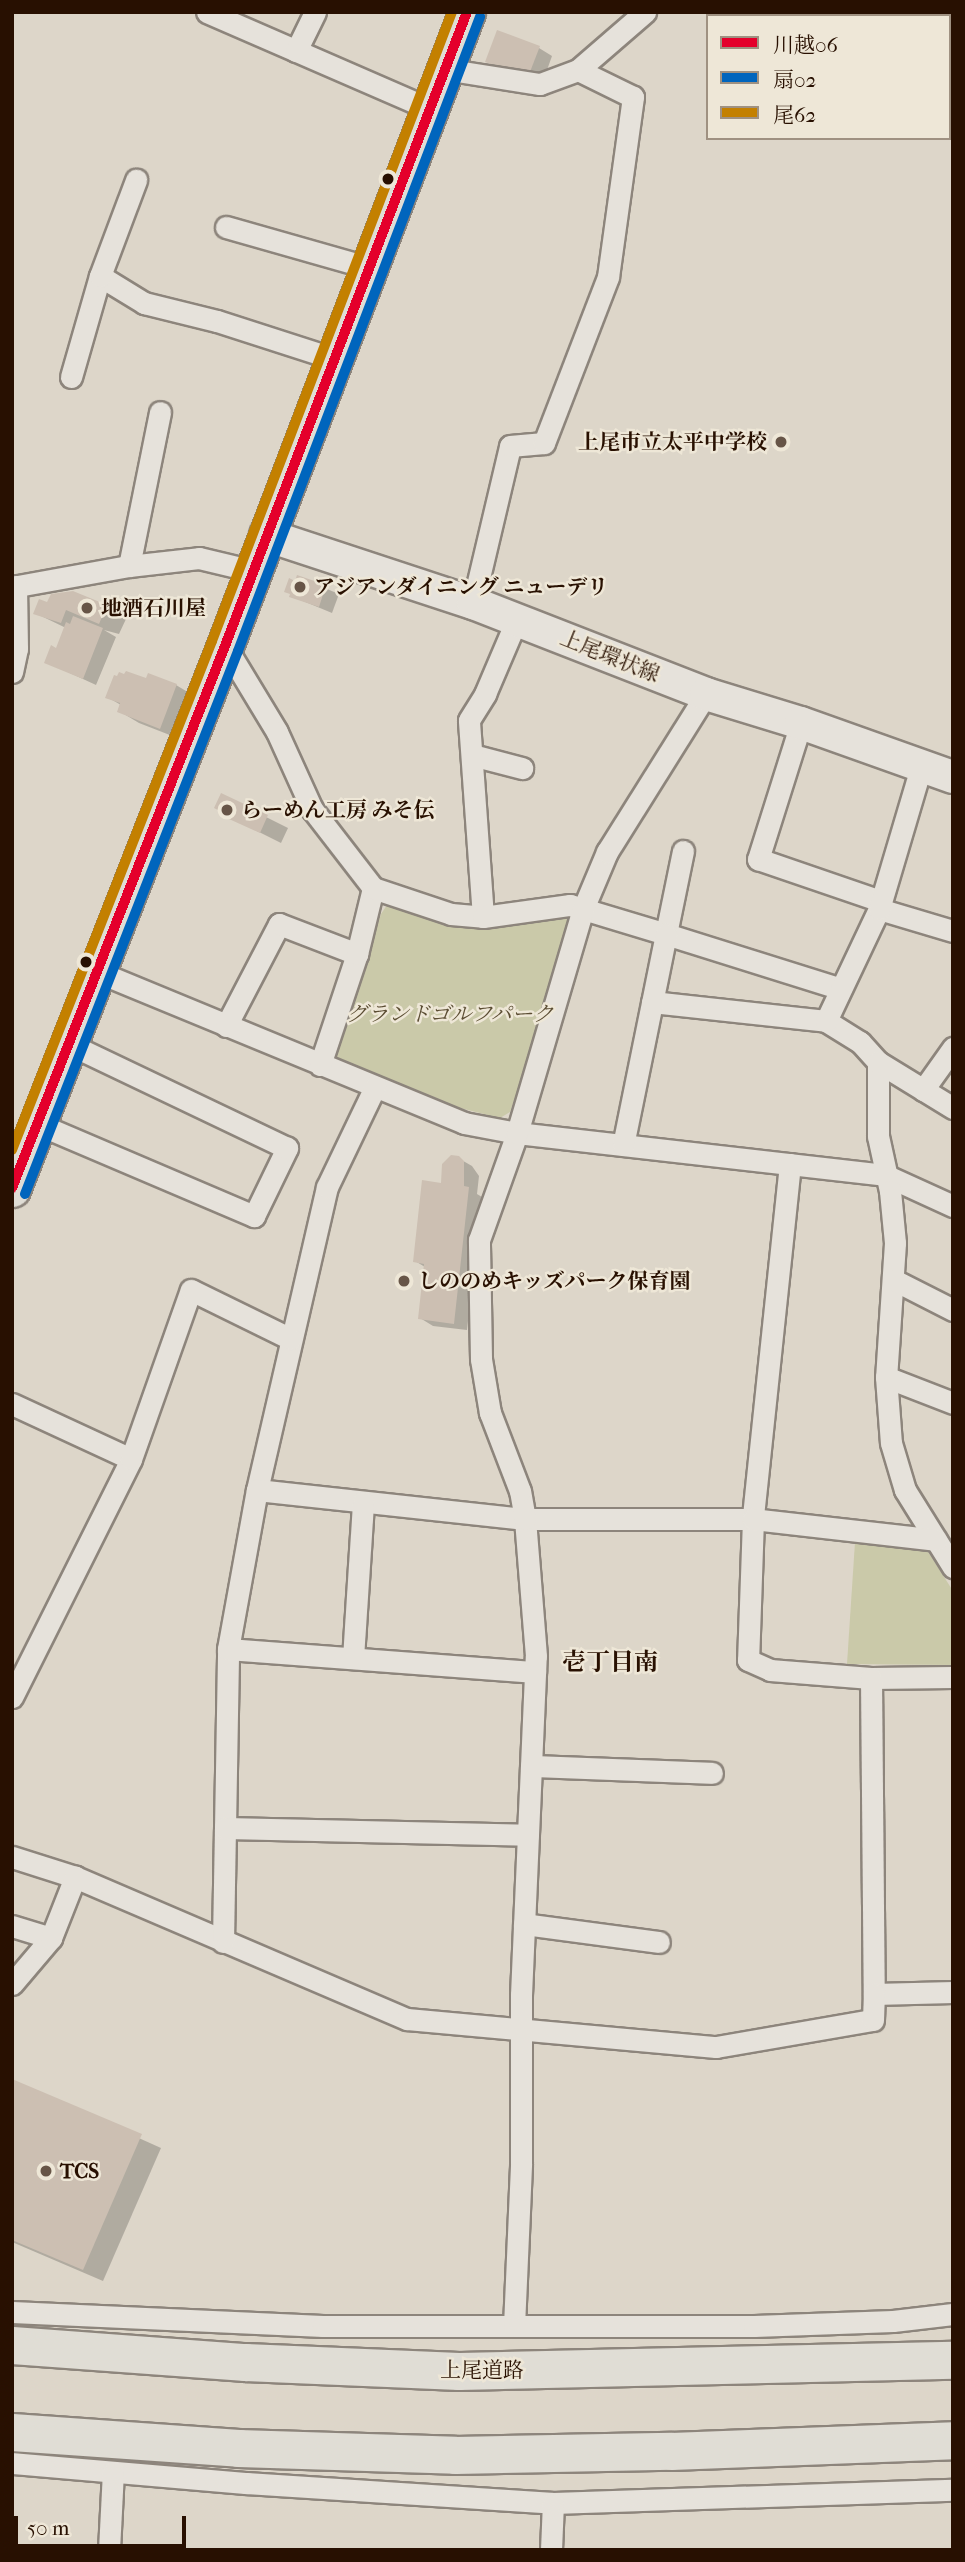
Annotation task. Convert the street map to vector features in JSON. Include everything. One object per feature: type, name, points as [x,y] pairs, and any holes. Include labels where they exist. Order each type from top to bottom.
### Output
[{"type":"highway","name":"上尾道路","points":[[12,2345],[245,2362],[459,2371],[953,2360]]},
{"type":"highway","points":[[12,2432],[238,2448],[455,2455],[671,2451],[953,2440]]},
{"type":"main road","points":[[12,1189],[225,646],[467,12]]},
{"type":"main road","name":"上尾環状線","points":[[266,535],[473,603],[706,694],[801,723],[953,777]]},
{"type":"street","points":[[207,12],[430,109]]},
{"type":"street","points":[[296,51],[314,12]]},
{"type":"street","points":[[444,69],[540,84],[578,70],[645,12]]},
{"type":"street","points":[[473,603],[510,446],[544,443],[608,277],[633,97],[578,70]]},
{"type":"street","points":[[71,377],[100,276],[136,180]]},
{"type":"street","points":[[226,227],[370,268]]},
{"type":"street","points":[[100,276],[144,303],[217,321],[335,359]]},
{"type":"street","points":[[129,566],[160,412]]},
{"type":"street","points":[[12,671],[17,649],[14,586],[129,566],[199,558],[253,571]]},
{"type":"street","points":[[483,918],[469,720],[485,694],[517,619]]},
{"type":"street","points":[[225,646],[277,732],[312,809],[373,888],[452,914],[483,918],[570,905],[841,989]]},
{"type":"street","points":[[514,2326],[520,2190],[524,1924],[535,1672],[525,1519],[520,1491],[490,1413],[481,1359],[479,1240],[517,1133],[583,909],[607,852],[706,694]]},
{"type":"street","points":[[801,723],[758,859],[953,931]]},
{"type":"street","points":[[472,755],[522,768]]},
{"type":"street","points":[[826,1021],[880,905],[921,766]]},
{"type":"street","points":[[623,1145],[684,851]]},
{"type":"street","points":[[320,1065],[356,954],[373,888]]},
{"type":"street","points":[[226,1026],[279,923],[356,954]]},
{"type":"street","points":[[98,972],[464,1123],[517,1133],[886,1175],[953,1206]]},
{"type":"street","points":[[652,1002],[826,1021],[860,1042],[878,1062],[953,1108]]},
{"type":"street","points":[[38,1124],[254,1216],[287,1148],[69,1044]]},
{"type":"street","points":[[923,1090],[953,1048]]},
{"type":"street","points":[[878,1062],[878,1136],[895,1243],[886,1377],[891,1443],[905,1490],[953,1567]]},
{"type":"street","points":[[223,1942],[228,1649],[257,1490],[327,1187],[374,1087]]},
{"type":"street","points":[[790,1164],[753,1519],[748,1660],[769,1670],[871,1678],[953,1677]]},
{"type":"street","points":[[894,1280],[953,1310]]},
{"type":"street","points":[[12,1697],[131,1459],[191,1290],[291,1339]]},
{"type":"street","points":[[886,1377],[953,1403]]},
{"type":"street","points":[[12,1404],[131,1459]]},
{"type":"street","points":[[257,1490],[525,1519],[753,1519],[936,1540]]},
{"type":"street","points":[[353,1658],[363,1502]]},
{"type":"street","points":[[228,1649],[535,1672]]},
{"type":"street","points":[[12,1857],[75,1877],[407,2019],[716,2047],[873,2020],[871,1678]]},
{"type":"street","points":[[531,1766],[712,1773]]},
{"type":"street","points":[[225,1828],[528,1835]]},
{"type":"street","points":[[12,1984],[51,1938],[75,1877]]},
{"type":"street","points":[[524,1924],[659,1942]]},
{"type":"street","points":[[12,1926],[51,1938]]},
{"type":"street","points":[[874,1994],[953,1992]]},
{"type":"street","points":[[12,2312],[323,2326],[754,2326],[893,2321],[953,2314]]},
{"type":"street","points":[[12,2463],[553,2503],[953,2490]]},
{"type":"street","points":[[109,2550],[113,2472]]},
{"type":"street","points":[[551,2550],[553,2503]]},
{"type":"green space","name":"グランドゴルフパーク","points":[[389,902],[467,928],[567,916],[575,924],[510,1112],[500,1118],[424,1099],[340,1065],[335,1054],[381,914]]},
{"type":"green space","points":[[855,1542],[925,1547],[953,1591],[953,1665],[847,1664]]},
{"type":"building","points":[[497,30],[540,46],[528,77],[485,62]]},
{"type":"building","points":[[297,575],[326,585],[319,607],[289,597],[290,594],[284,592],[289,578],[295,581]]},
{"type":"building","points":[[73,591],[107,605],[99,624],[66,610],[61,623],[33,614],[39,599],[47,602],[51,594]]},
{"type":"building","points":[[73,616],[103,628],[83,679],[44,663],[51,645],[56,648],[66,622],[70,624]]},
{"type":"building","points":[[126,671],[146,678],[148,673],[177,684],[160,729],[117,712],[120,703],[105,698],[114,675],[117,676],[119,672],[124,674]]},
{"type":"building","points":[[221,793],[268,815],[260,833],[218,814],[220,811],[214,808]]},
{"type":"building","points":[[451,1155],[459,1156],[464,1161],[464,1186],[469,1187],[454,1324],[418,1319],[424,1264],[413,1262],[422,1180],[441,1183],[442,1164]]},
{"type":"building","points":[[12,2079],[142,2134],[83,2270],[12,2240]]},
{"type":"transit line","name":"尾62","points":[[12,1150],[212,641],[452,12]]},
{"type":"transit line","name":"川越06","points":[[12,1188],[225,646],[467,12]]},
{"type":"transit line","name":"扇02","points":[[25,1194],[238,651],[480,17]]},
{"type":"place","name":"上尾市立太平中学校","points":[[781,442]]},
{"type":"place","name":"アジアンダイニング ニューデリ","points":[[300,587]]},
{"type":"place","name":"地酒石川屋","points":[[87,608]]},
{"type":"place","name":"らーめん工房 みそ伝","points":[[227,810]]},
{"type":"place","name":"しののめキッズパーク保育園","points":[[404,1281]]},
{"type":"place","name":"TCS","points":[[46,2171]]},
{"type":"district","name":"壱丁目南","points":[[610,1663]]}]
